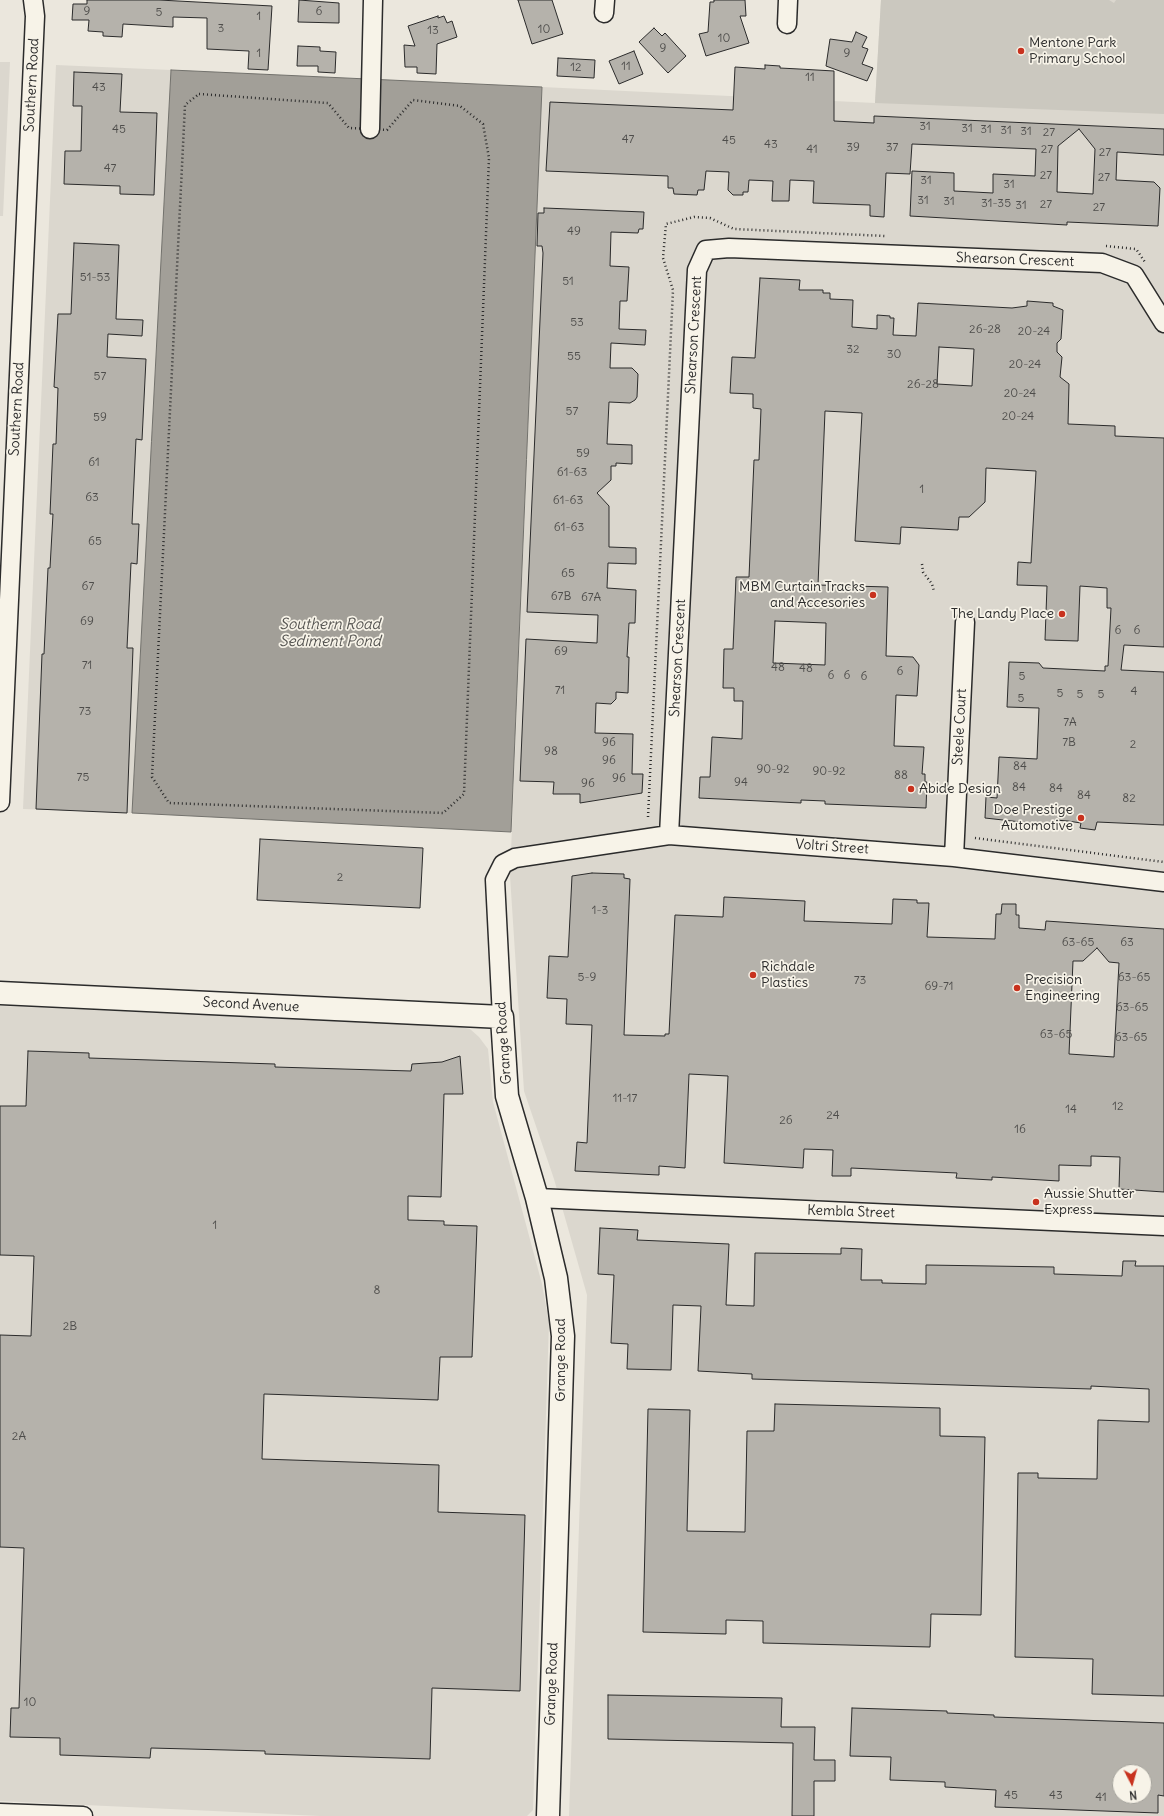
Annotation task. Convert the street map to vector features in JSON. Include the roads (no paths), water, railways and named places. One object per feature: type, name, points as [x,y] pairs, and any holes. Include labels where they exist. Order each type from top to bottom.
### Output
[{"type":"main road","name":"Second Avenue","points":[[0,993],[502,1017]]},
{"type":"main road","name":"Grange Road","points":[[502,1017],[508,1096],[537,1198],[556,1278],[563,1336],[548,1816]]},
{"type":"street","points":[[370,129],[370,71],[373,0]]},
{"type":"street","points":[[787,24],[788,0]]},
{"type":"street","name":"Southern Road","points":[[0,802],[35,5]]},
{"type":"street","name":"Shearson Crescent","points":[[669,835],[697,270],[706,250],[729,248],[1102,263],[1134,276],[1164,323]]},
{"type":"street","name":"Steele Court","points":[[954,857],[965,622]]},
{"type":"street","name":"Voltri Street","points":[[503,864],[515,858],[669,835],[954,857],[1164,882]]},
{"type":"street","name":"Grange Road","points":[[502,1017],[495,880],[503,864]]},
{"type":"street","name":"Kembla Street","points":[[537,1198],[1164,1226]]},
{"type":"street","points":[[0,1813],[83,1816]]},
{"type":"water","name":"Southern Road Sediment Pond","points":[[171,70],[542,87],[511,832],[132,813]]},
{"type":"place","name":"Mentone Park Primary School","points":[[1021,51]]},
{"type":"place","name":"MBM Curtain Tracks and Accesories","points":[[873,595]]},
{"type":"place","name":"The Landy Place","points":[[1062,614]]},
{"type":"place","name":"Abide Design","points":[[911,789]]},
{"type":"place","name":"Doe Prestige Automotive","points":[[1081,818]]},
{"type":"place","name":"Richdale Plastics","points":[[753,975]]},
{"type":"place","name":"Precision Engineering","points":[[1017,988]]},
{"type":"place","name":"Aussie Shutter Express","points":[[1036,1202]]}]
